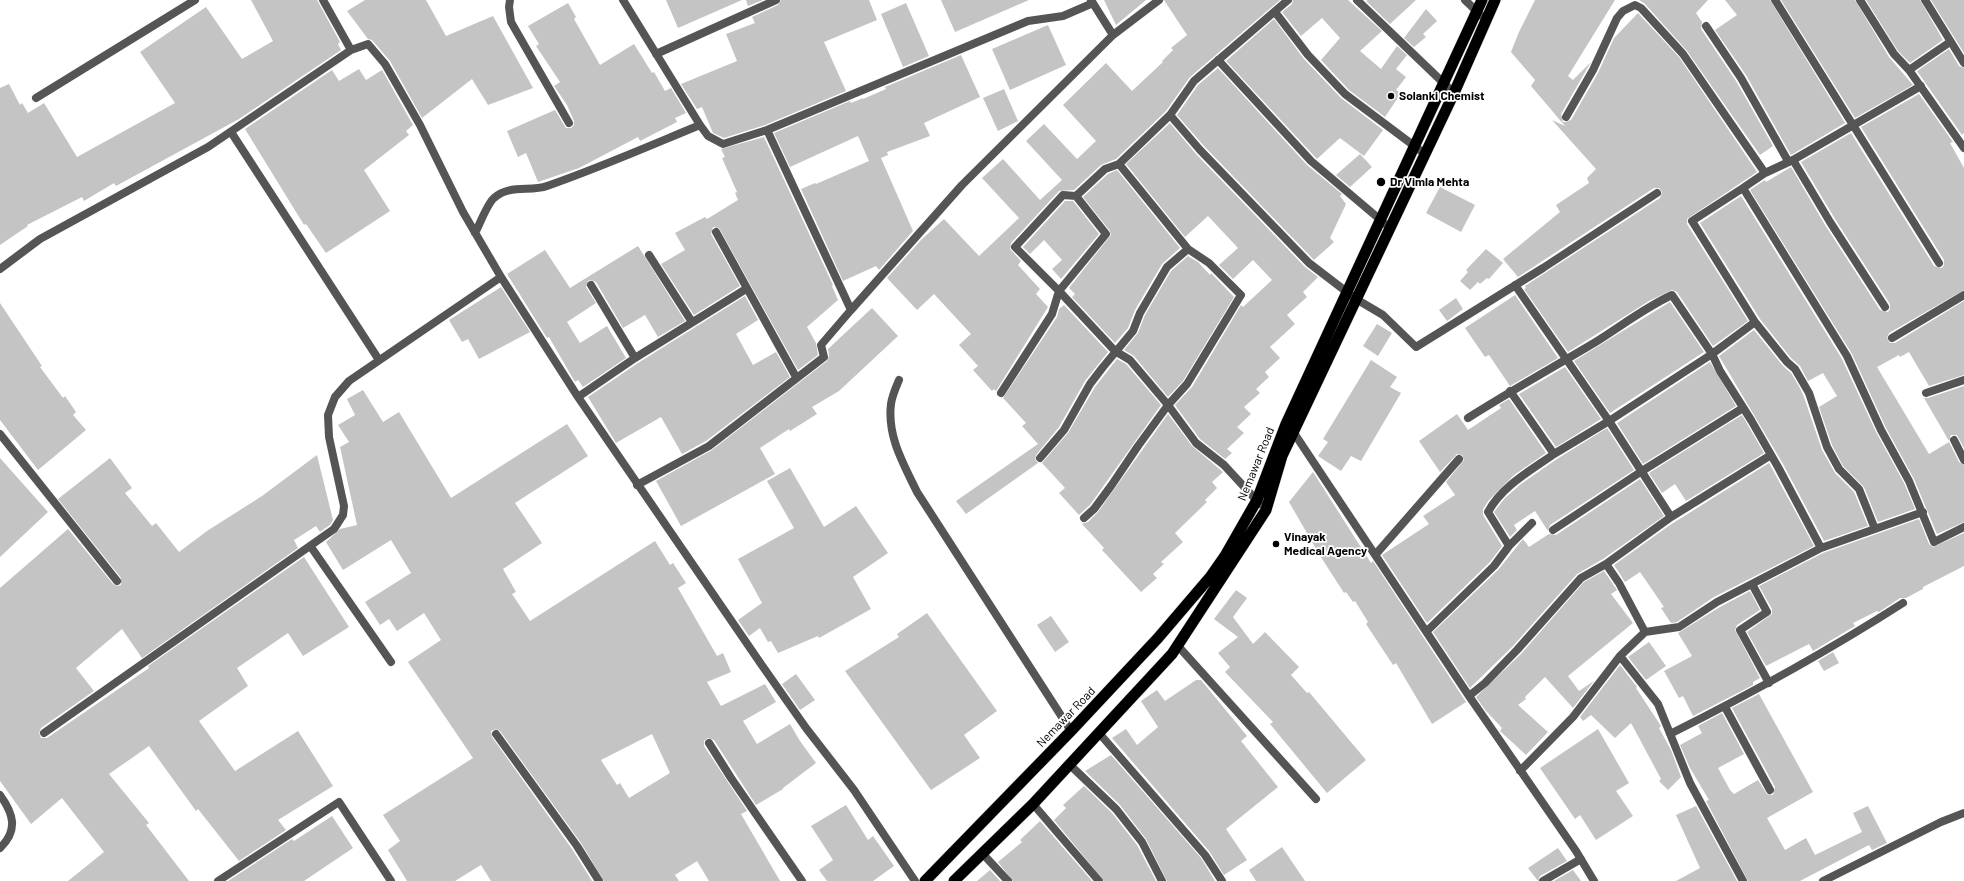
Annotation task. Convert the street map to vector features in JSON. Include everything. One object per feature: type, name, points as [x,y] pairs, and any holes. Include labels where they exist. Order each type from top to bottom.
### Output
[{"type":"highway","name":"Nemawar Road","points":[[925,881],[1071,731],[1158,638],[1211,576],[1257,500],[1286,424],[1482,0]]},
{"type":"highway","name":"Nemawar Road","points":[[954,881],[1033,804],[1178,646],[1266,510],[1282,456],[1454,93],[1495,0]]},
{"type":"street","points":[[36,98],[195,0]]},
{"type":"street","points":[[323,0],[351,50]]},
{"type":"street","points":[[510,0],[509,7],[511,22],[569,123]]},
{"type":"street","points":[[623,0],[700,125],[708,136],[723,144],[767,130],[1028,21],[1063,16],[1092,1],[1113,35]]},
{"type":"street","points":[[656,54],[776,0]]},
{"type":"street","points":[[637,485],[709,446],[796,377],[824,357],[822,346],[851,310],[962,185],[1113,35],[1158,0]]},
{"type":"street","points":[[1076,196],[1105,169],[1119,164],[1170,115],[1194,81],[1288,0]]},
{"type":"street","points":[[1357,0],[1454,93]]},
{"type":"street","points":[[1465,0],[1486,20]]},
{"type":"street","points":[[1775,0],[1940,263]]},
{"type":"street","points":[[1860,0],[1894,54],[1921,86],[1964,148]]},
{"type":"street","points":[[1925,0],[1964,63]]},
{"type":"street","points":[[1566,117],[1593,70],[1617,18],[1623,11],[1635,5],[1641,8],[1683,54],[1765,172]]},
{"type":"street","points":[[1275,12],[1308,55],[1345,94],[1424,154]]},
{"type":"street","points":[[1706,26],[1741,78],[1790,160],[1885,306]]},
{"type":"street","points":[[1909,70],[1950,42]]},
{"type":"street","points":[[0,269],[40,239],[208,148],[351,50],[368,44],[385,64],[420,125],[475,233],[501,277],[578,397],[637,485],[797,715],[854,790],[916,881]]},
{"type":"street","points":[[1218,60],[1311,161],[1390,228]]},
{"type":"street","points":[[1875,529],[1859,489],[1839,470],[1827,447],[1809,393],[1795,369],[1787,362],[1755,322],[1692,222],[1765,172],[1854,125],[1921,86]]},
{"type":"street","points":[[1170,115],[1200,150],[1309,263],[1346,292],[1383,315],[1416,347],[1515,286],[1657,193]]},
{"type":"street","points":[[475,233],[494,198],[504,192],[518,188],[544,187],[604,166],[700,125]]},
{"type":"street","points":[[767,130],[851,310]]},
{"type":"street","points":[[231,132],[379,360]]},
{"type":"street","points":[[1084,518],[1094,509],[1168,405],[1187,384],[1241,295],[1209,263],[1188,249],[1119,164]]},
{"type":"street","points":[[1743,188],[1847,356],[1881,430],[1910,481],[1934,542],[1964,527]]},
{"type":"street","points":[[1001,393],[1052,314],[1059,291],[1106,234],[1076,196],[1063,195],[1015,247],[1059,291],[1115,351],[1130,360],[1168,405],[1196,443],[1224,465],[1266,510]]},
{"type":"street","points":[[716,232],[746,289],[796,377]]},
{"type":"street","points":[[1040,458],[1064,430],[1090,384],[1115,351],[1133,331],[1140,313],[1167,267],[1188,249]]},
{"type":"street","points":[[649,255],[692,322]]},
{"type":"street","points":[[44,733],[311,547],[334,529],[343,515],[344,506],[329,436],[328,415],[335,397],[349,381],[501,277]]},
{"type":"street","points":[[591,285],[635,358]]},
{"type":"street","points":[[1515,286],[1565,360],[1609,421],[1671,517]]},
{"type":"street","points":[[578,397],[635,358],[746,289]]},
{"type":"street","points":[[1468,418],[1510,391],[1565,360],[1657,302],[1672,295],[1712,354],[1720,371],[1771,455],[1821,548]]},
{"type":"street","points":[[1892,338],[1964,295]]},
{"type":"street","points":[[1509,546],[1488,512],[1508,486],[1554,454],[1609,421],[1712,354],[1755,322]]},
{"type":"street","points":[[899,380],[891,402],[891,426],[899,456],[917,492],[1071,731]]},
{"type":"street","points":[[1926,393],[1964,380]]},
{"type":"street","points":[[1510,391],[1554,454]]},
{"type":"street","points":[[1553,530],[1642,471],[1743,408]]},
{"type":"street","points":[[1294,433],[1581,859],[1594,881]]},
{"type":"street","points":[[0,434],[117,581]]},
{"type":"street","points":[[1954,440],[1964,460]]},
{"type":"street","points":[[1470,696],[1485,683],[1517,650],[1581,578],[1606,564],[1671,517],[1771,455]]},
{"type":"street","points":[[1376,554],[1459,459]]},
{"type":"street","points":[[1520,770],[1573,717],[1620,656],[1645,632],[1679,626],[1717,602],[1821,548],[1923,512]]},
{"type":"street","points":[[1427,631],[1494,566],[1509,546],[1532,523]]},
{"type":"street","points":[[311,547],[391,662]]},
{"type":"street","points":[[1606,564],[1619,583],[1645,632]]},
{"type":"street","points":[[1752,584],[1767,612],[1740,630],[1769,683]]},
{"type":"street","points":[[1670,734],[1769,683],[1845,640],[1903,603]]},
{"type":"street","points":[[1178,646],[1316,799]]},
{"type":"street","points":[[1620,656],[1658,704],[1690,783],[1743,881]]},
{"type":"street","points":[[1725,707],[1770,790]]},
{"type":"street","points":[[1099,733],[1205,855],[1222,881]]},
{"type":"street","points":[[496,734],[577,846],[599,881]]},
{"type":"street","points":[[709,743],[731,778],[802,881]]},
{"type":"street","points":[[1070,765],[1116,809],[1142,842],[1162,881]]},
{"type":"street","points":[[0,795],[9,807],[12,817],[8,837],[0,848]]},
{"type":"street","points":[[218,881],[339,802],[391,881]]},
{"type":"street","points":[[1033,804],[1099,881]]},
{"type":"street","points":[[1823,881],[1941,822],[1964,813]]},
{"type":"street","points":[[982,853],[1008,881]]},
{"type":"street","points":[[1543,881],[1581,859]]},
{"type":"building","points":[[251,0],[317,0],[340,42],[338,44],[341,50],[239,119],[116,186],[114,183],[84,201],[82,197],[27,225],[28,226],[0,245],[0,88],[9,84],[20,105],[22,103],[28,113],[44,103],[77,157],[175,103],[140,52],[206,7],[242,59],[273,41]]},
{"type":"building","points":[[365,0],[426,0],[446,36],[493,16],[533,88],[488,105],[472,79],[422,118],[390,61],[372,40],[368,39],[347,11]]},
{"type":"building","points":[[666,0],[742,0],[678,28]]},
{"type":"building","points":[[746,0],[763,0],[748,6]]},
{"type":"building","points":[[781,0],[869,0],[877,20],[824,42],[846,91],[765,125],[724,138],[713,133],[702,107],[697,109],[681,84],[737,61],[726,34],[755,23],[752,17],[778,5]]},
{"type":"building","points":[[941,0],[1029,0],[955,32]]},
{"type":"building","points":[[1104,0],[1146,0],[1116,25]]},
{"type":"building","points":[[1164,0],[1280,0],[1190,77],[1166,111],[1116,159],[1101,165],[1074,190],[1059,191],[1011,243],[1010,249],[1021,261],[1018,265],[1040,289],[1036,294],[1048,307],[996,391],[994,389],[992,391],[973,370],[978,366],[959,345],[971,334],[934,294],[917,310],[887,278],[921,240],[944,219],[979,256],[1019,218],[982,178],[1003,159],[1040,200],[1062,180],[1026,141],[1044,124],[1077,159],[1096,141],[1063,105],[1106,63],[1132,91],[1163,62],[1162,61],[1173,50],[1171,48],[1187,35]]},
{"type":"building","points":[[1293,0],[1348,0],[1382,31],[1360,51],[1381,69],[1397,46],[1407,55],[1396,69],[1406,77],[1396,90],[1401,93],[1385,117],[1349,90],[1321,60],[1340,38],[1322,18],[1301,36],[1282,12],[1292,4]]},
{"type":"building","points":[[1416,0],[1390,24],[1366,1]]},
{"type":"building","points":[[1535,0],[1615,0],[1568,76],[1573,80],[1591,62],[1561,114],[1563,122],[1571,120],[1598,73],[1614,38],[1638,13],[1679,57],[1757,172],[1687,219],[1687,224],[1748,321],[1713,346],[1677,292],[1672,290],[1649,301],[1568,352],[1524,289],[1526,288],[1525,286],[1660,198],[1662,192],[1659,188],[1654,188],[1518,277],[1503,259],[1560,212],[1556,205],[1589,183],[1587,178],[1596,169],[1552,120],[1565,126],[1531,86],[1535,80],[1511,52]]},
{"type":"building","points":[[1639,0],[1708,0],[1696,13],[1702,22],[1701,29],[1736,81],[1773,146],[1760,155],[1687,51],[1645,4]]},
{"type":"building","points":[[1725,0],[1770,0],[1845,123],[1791,155],[1746,75],[1715,30],[1737,15]]},
{"type":"building","points":[[1781,0],[1855,0],[1889,57],[1913,85],[1855,118]]},
{"type":"building","points":[[1866,0],[1920,0],[1943,40],[1910,63],[1898,51]]},
{"type":"building","points":[[1931,0],[1964,0],[1964,53]]},
{"type":"building","points":[[568,3],[576,17],[574,19],[600,65],[634,44],[652,73],[654,72],[665,91],[671,88],[686,113],[675,118],[677,122],[640,141],[638,137],[579,168],[538,182],[526,153],[518,157],[507,131],[555,110],[566,128],[571,128],[574,125],[574,121],[567,105],[554,86],[560,82],[536,46],[539,44],[528,26]]},
{"type":"building","points":[[906,3],[929,56],[903,67],[881,14]]},
{"type":"building","points":[[1426,9],[1437,21],[1423,34],[1426,37],[1414,47],[1404,38]]},
{"type":"building","points":[[1274,19],[1304,59],[1341,98],[1383,130],[1364,156],[1340,138],[1317,159],[1226,61]]},
{"type":"building","points":[[1048,25],[1066,65],[1010,90],[992,49]]},
{"type":"building","points":[[1949,49],[1959,66],[1964,68],[1964,133],[1962,135],[1917,71]]},
{"type":"building","points":[[961,55],[980,97],[924,123],[930,136],[887,152],[888,155],[881,158],[913,231],[879,270],[876,266],[843,281],[801,189],[869,161],[858,136],[790,167],[774,133],[850,101],[851,103],[863,99],[886,89],[885,87]]},
{"type":"building","points":[[1218,68],[1307,165],[1342,194],[1340,196],[1346,204],[1330,238],[1334,242],[1314,260],[1204,146],[1177,115],[1198,85]]},
{"type":"building","points":[[359,69],[366,80],[382,70],[413,125],[406,131],[409,135],[364,170],[390,211],[326,253],[306,224],[304,225],[245,129],[332,70],[339,81]]},
{"type":"building","points":[[1004,89],[1018,121],[998,131],[983,98]]},
{"type":"building","points":[[1919,94],[1953,142],[1950,143],[1964,168],[1964,290],[1889,333],[1887,338],[1890,343],[1895,343],[1964,301],[1964,375],[1929,386],[1909,352],[1900,357],[1899,355],[1877,367],[1929,454],[1949,442],[1959,462],[1964,465],[1964,522],[1937,534],[1914,479],[1886,428],[1852,354],[1750,190],[1765,180],[1766,182],[1791,167],[1825,225],[1880,310],[1888,312],[1890,309],[1890,304],[1835,219],[1801,162],[1851,133],[1934,266],[1942,268],[1944,265],[1944,260],[1861,127]]},
{"type":"building","points":[[1170,123],[1196,154],[1305,267],[1318,277],[1303,292],[1307,297],[1287,315],[1295,324],[1270,347],[1280,358],[1265,372],[1269,377],[1256,389],[1260,393],[1244,407],[1251,414],[1237,427],[1244,433],[1227,449],[1232,453],[1225,459],[1200,439],[1175,405],[1192,387],[1241,305],[1243,307],[1272,280],[1253,260],[1233,279],[1219,265],[1238,248],[1208,216],[1185,237],[1126,164]]},
{"type":"building","points":[[764,137],[833,285],[832,286],[838,300],[807,327],[816,343],[818,355],[798,370],[719,228],[713,227],[711,234],[740,286],[694,315],[661,264],[685,250],[675,233],[705,217],[707,219],[738,200],[735,193],[737,192],[722,158],[725,157],[721,149]]},
{"type":"building","points":[[1360,154],[1372,167],[1350,187],[1336,175]]},
{"type":"building","points":[[1117,170],[1180,248],[1162,264],[1135,310],[1128,328],[1115,343],[1072,297],[1075,294],[1069,288],[1111,235],[1110,231],[1083,197],[1108,174]]},
{"type":"building","points":[[1440,187],[1475,205],[1461,232],[1426,213]]},
{"type":"building","points":[[1741,196],[1842,359],[1876,432],[1904,483],[1915,509],[1878,522],[1864,487],[1843,466],[1832,445],[1819,407],[1837,396],[1823,373],[1808,381],[1800,366],[1791,358],[1760,319],[1700,223]]},
{"type":"building","points":[[1065,201],[1073,201],[1099,234],[1061,279],[1052,269],[1062,260],[1044,240],[1030,254],[1023,247]]},
{"type":"building","points":[[638,246],[685,321],[658,337],[645,315],[623,328],[596,282],[591,280],[588,281],[586,287],[596,303],[567,322],[580,343],[607,326],[626,358],[583,387],[578,380],[575,382],[549,337],[547,338],[507,274],[545,250],[570,288]]},
{"type":"building","points":[[1486,249],[1503,263],[1489,279],[1487,278],[1480,284],[1478,282],[1470,290],[1460,281],[1468,272],[1466,270]]},
{"type":"building","points":[[1188,256],[1198,262],[1210,275],[1211,273],[1234,297],[1183,381],[1168,397],[1134,356],[1124,350],[1138,333],[1145,315],[1171,271]]},
{"type":"building","points":[[501,287],[530,332],[479,359],[468,339],[462,342],[449,320]]},
{"type":"building","points":[[1515,295],[1558,358],[1510,386],[1489,355],[1485,357],[1465,328]]},
{"type":"building","points":[[745,296],[758,320],[736,334],[753,365],[776,352],[790,377],[706,441],[682,454],[661,417],[616,443],[588,397],[638,363]]},
{"type":"building","points":[[1456,298],[1463,309],[1447,321],[1439,310]]},
{"type":"building","points":[[1670,302],[1704,352],[1610,413],[1574,361]]},
{"type":"building","points":[[0,303],[42,366],[40,367],[63,398],[65,396],[76,412],[73,415],[86,430],[38,470],[0,420]]},
{"type":"building","points":[[1064,305],[1108,352],[1085,381],[1059,427],[1036,455],[1035,459],[1038,463],[966,514],[956,501],[1038,444],[1022,426],[1026,423],[1003,398],[1057,317],[1059,309]]},
{"type":"building","points":[[872,308],[898,336],[839,391],[812,407],[817,414],[790,431],[789,429],[760,448],[775,474],[681,526],[656,481],[712,450],[827,361],[829,356],[828,349]]},
{"type":"building","points":[[1377,324],[1392,333],[1378,356],[1363,346]]},
{"type":"building","points":[[1754,330],[1783,366],[1791,373],[1800,388],[1822,450],[1835,473],[1854,492],[1868,526],[1824,541],[1783,464],[1719,356]]},
{"type":"building","points":[[1117,359],[1126,364],[1161,405],[1090,505],[1079,515],[1059,493],[1065,488],[1042,463],[1068,433],[1095,387]]},
{"type":"building","points":[[1371,360],[1397,377],[1390,387],[1401,393],[1361,461],[1351,456],[1341,471],[1318,456],[1328,442],[1323,439]]},
{"type":"building","points":[[1710,362],[1736,406],[1643,464],[1617,423]]},
{"type":"building","points":[[1565,367],[1601,419],[1556,447],[1519,394]]},
{"type":"building","points":[[1964,386],[1964,448],[1957,435],[1951,435],[1949,441],[1924,398]]},
{"type":"building","points":[[363,390],[383,422],[399,412],[451,498],[567,424],[588,456],[515,503],[542,543],[503,569],[516,592],[512,594],[530,621],[655,541],[670,565],[673,563],[686,583],[678,588],[717,656],[723,653],[731,672],[707,682],[721,706],[765,684],[776,702],[743,721],[757,744],[790,724],[816,763],[783,789],[756,805],[714,740],[708,738],[704,741],[704,746],[747,811],[741,814],[780,881],[709,881],[697,861],[675,875],[679,881],[604,881],[581,843],[500,731],[496,729],[491,731],[492,737],[572,849],[592,881],[491,881],[481,865],[455,881],[407,881],[388,850],[400,841],[383,815],[473,758],[408,662],[441,640],[424,613],[397,631],[389,619],[380,625],[365,602],[411,573],[391,540],[343,570],[326,542],[340,529],[357,525],[340,447],[349,442],[338,425],[355,415],[347,399]],"holes":[[[652,734],[670,773],[629,798],[620,783],[617,785],[601,760]]]},
{"type":"building","points":[[1509,399],[1546,453],[1514,475],[1489,500],[1483,509],[1483,515],[1502,546],[1490,562],[1427,623],[1382,555],[1429,524],[1423,516],[1455,495],[1446,482],[1464,460],[1462,455],[1457,454],[1440,472],[1419,441],[1457,414],[1468,430],[1501,408],[1499,405]]},
{"type":"building","points":[[1168,414],[1192,446],[1223,472],[1212,482],[1217,488],[1205,500],[1207,502],[1175,533],[1183,542],[1161,562],[1164,564],[1153,574],[1157,578],[1141,592],[1102,550],[1104,548],[1082,524],[1088,522],[1098,512]]},
{"type":"building","points":[[1742,415],[1764,453],[1686,501],[1675,484],[1662,493],[1649,473]]},
{"type":"building","points":[[1607,428],[1634,470],[1550,525],[1548,531],[1535,511],[1514,525],[1517,530],[1510,537],[1494,512],[1505,498],[1521,484],[1557,459]]},
{"type":"building","points":[[317,455],[333,520],[330,525],[320,532],[316,526],[294,540],[298,548],[142,658],[122,629],[76,668],[94,691],[41,728],[39,733],[41,738],[47,738],[149,668],[148,666],[304,557],[349,627],[303,656],[288,633],[237,668],[248,686],[199,721],[235,771],[298,731],[333,786],[278,820],[286,830],[239,861],[198,809],[196,811],[149,746],[109,774],[149,823],[146,825],[189,881],[68,881],[104,852],[62,798],[31,824],[0,781],[0,588],[68,529],[113,584],[117,586],[121,585],[121,578],[58,499],[110,458],[132,488],[125,493],[152,526],[156,523],[179,552],[207,531],[262,496]]},
{"type":"building","points":[[0,458],[48,512],[0,557]]},
{"type":"building","points":[[1769,463],[1814,546],[1714,597],[1677,622],[1671,623],[1661,608],[1664,607],[1640,572],[1625,582],[1614,565],[1670,525]]},
{"type":"building","points":[[790,468],[824,527],[856,506],[888,553],[853,577],[871,609],[819,638],[818,636],[778,653],[771,641],[768,642],[760,628],[749,636],[738,620],[762,603],[738,559],[794,528],[767,481]]},
{"type":"building","points":[[1313,472],[1371,563],[1373,561],[1466,702],[1432,724],[1396,663],[1393,665],[1366,624],[1368,622],[1355,601],[1353,602],[1346,592],[1344,593],[1319,554],[1289,502]]},
{"type":"building","points":[[1640,479],[1664,516],[1603,559],[1577,574],[1513,646],[1470,688],[1433,632],[1498,570],[1523,539],[1529,547],[1549,534],[1556,535]]},
{"type":"building","points":[[1919,519],[1929,544],[1933,547],[1964,533],[1964,566],[1923,587],[1923,589],[1906,598],[1900,598],[1879,612],[1877,611],[1853,623],[1855,626],[1813,651],[1809,644],[1766,666],[1747,632],[1772,614],[1772,609],[1759,586],[1823,553]]},
{"type":"building","points":[[1604,571],[1617,590],[1611,594],[1633,623],[1568,676],[1579,691],[1594,681],[1573,708],[1545,677],[1525,697],[1526,699],[1518,705],[1548,732],[1526,755],[1500,731],[1502,728],[1486,711],[1476,697],[1521,654],[1584,582]]},
{"type":"building","points":[[1236,590],[1247,598],[1233,617],[1253,644],[1265,632],[1299,667],[1291,675],[1307,693],[1309,692],[1366,760],[1327,793],[1270,724],[1273,722],[1225,672],[1230,667],[1218,653],[1238,637],[1214,619]]},
{"type":"building","points":[[1750,591],[1760,610],[1737,625],[1735,630],[1760,678],[1753,682],[1753,685],[1693,716],[1683,696],[1679,698],[1664,671],[1692,656],[1678,633],[1720,607]]},
{"type":"building","points":[[927,613],[997,711],[964,735],[980,758],[931,790],[845,671],[899,637],[897,634]]},
{"type":"building","points":[[1051,616],[1069,642],[1055,652],[1037,625]]},
{"type":"building","points":[[1649,642],[1666,666],[1646,680],[1628,657]]},
{"type":"building","points":[[1833,652],[1839,663],[1824,671],[1818,661]]},
{"type":"building","points":[[1620,665],[1637,687],[1636,688],[1661,726],[1659,728],[1671,750],[1681,777],[1668,790],[1659,781],[1661,779],[1631,723],[1615,738],[1591,715],[1583,721],[1580,717]]},
{"type":"building","points":[[796,674],[815,700],[800,710],[782,684]]},
{"type":"building","points":[[1196,680],[1201,680],[1247,736],[1241,741],[1278,787],[1226,829],[1247,860],[1224,875],[1209,851],[1112,738],[1126,729],[1137,745],[1158,727],[1141,701],[1157,690],[1165,701]]},
{"type":"building","points":[[1759,694],[1813,792],[1767,818],[1785,850],[1806,838],[1815,855],[1862,832],[1853,813],[1868,806],[1887,843],[1872,850],[1869,845],[1800,881],[1748,881],[1706,801],[1709,800],[1690,768],[1680,745],[1702,733],[1698,726],[1722,713],[1744,754],[1718,768],[1730,790],[1734,794],[1758,780],[1767,794],[1773,795],[1775,787],[1732,708]]},
{"type":"building","points":[[1598,729],[1629,783],[1616,791],[1633,816],[1596,840],[1580,815],[1575,819],[1540,768]]},
{"type":"building","points":[[1111,755],[1201,858],[1215,881],[1167,881],[1146,839],[1120,805],[1085,771]]},
{"type":"building","points":[[1084,786],[1112,813],[1137,845],[1156,881],[1104,881],[1054,820],[1066,808],[1063,805]]},
{"type":"building","points":[[846,805],[868,840],[873,836],[894,866],[873,881],[827,881],[819,870],[833,860],[811,826]]},
{"type":"building","points":[[1696,806],[1737,881],[1676,881],[1700,868],[1676,815]]},
{"type":"building","points":[[332,816],[353,848],[304,881],[228,881],[292,839],[294,841]]},
{"type":"building","points":[[1040,821],[1092,881],[1013,881],[998,862],[1022,842],[1020,840]]},
{"type":"building","points":[[1282,847],[1305,881],[1256,881],[1249,870]]},
{"type":"building","points":[[1558,848],[1567,861],[1540,876],[1538,881],[1528,868]]},
{"type":"building","points":[[990,870],[1000,881],[977,881]]},
{"type":"building","points":[[1573,870],[1581,881],[1554,881]]},
{"type":"place","name":"Solanki Chemist","points":[[1391,96]]},
{"type":"place","name":"Dr Vimla Mehta","points":[[1381,182]]},
{"type":"place","name":"Vinayak Medical Agency","points":[[1276,544]]}]
